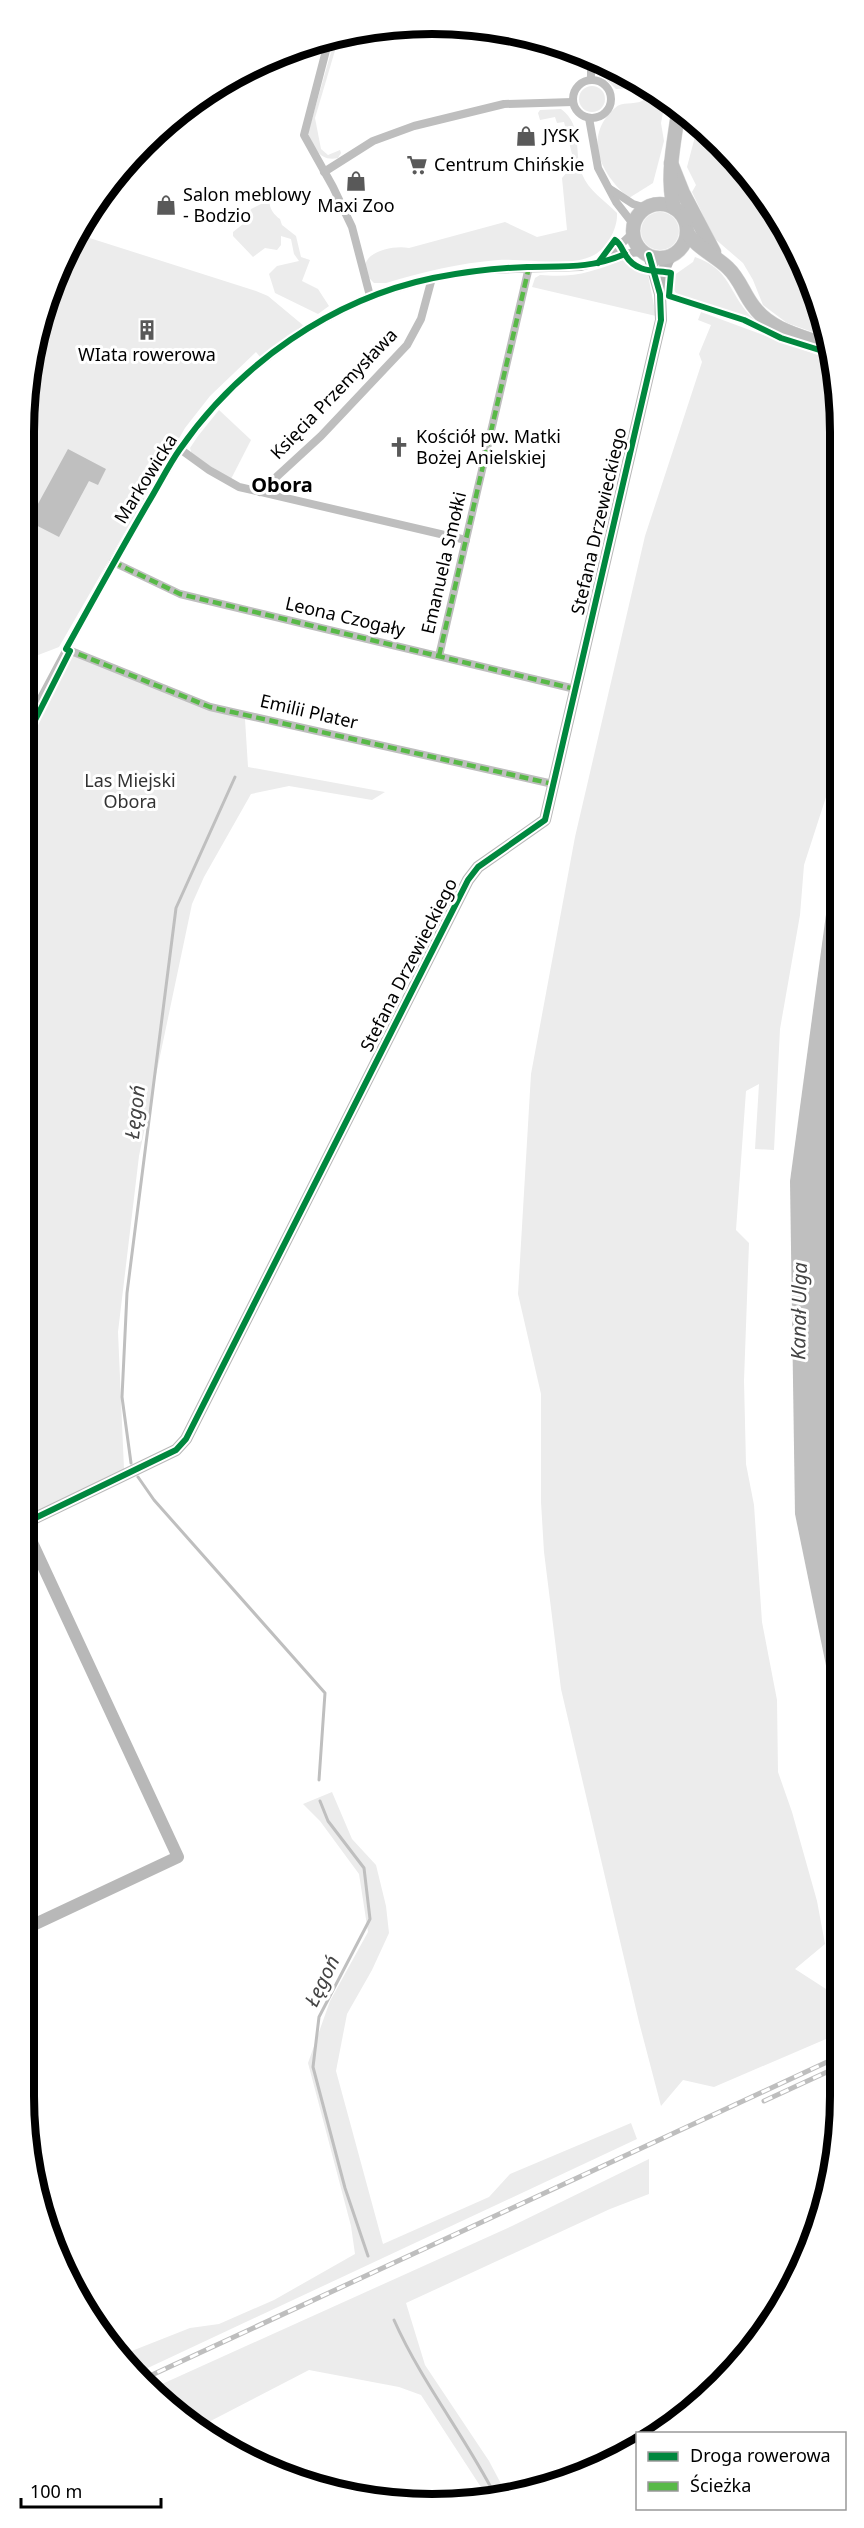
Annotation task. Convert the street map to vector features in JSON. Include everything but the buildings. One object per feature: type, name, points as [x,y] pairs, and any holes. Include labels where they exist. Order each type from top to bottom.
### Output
[{"type":"main road","points":[[674,208],[671,194],[671,163],[677,119]]},
{"type":"main road","points":[[651,206],[671,163]]},
{"type":"main road","points":[[671,163],[700,228],[718,260]]},
{"type":"main road","points":[[718,260],[693,253],[673,254],[660,258],[646,254],[636,244],[633,229],[638,215],[651,206],[664,204],[674,208],[682,217],[690,237],[718,260],[735,276],[748,299],[763,318],[778,328],[819,343]]},
{"type":"main road","points":[[673,254],[682,246],[687,232]]},
{"type":"street","points":[[326,49],[303,130],[305,138],[352,227],[370,296]]},
{"type":"street","points":[[591,68],[591,80]]},
{"type":"street","points":[[591,80],[604,85],[610,98],[608,108],[604,113],[590,118],[578,113],[573,102],[577,87],[591,80]]},
{"type":"street","points":[[324,172],[373,141],[404,129],[504,104],[573,102]]},
{"type":"street","points":[[590,118],[596,163],[633,229]]},
{"type":"street","points":[[609,188],[633,204],[651,206]]},
{"type":"street","name":"Markowicka","points":[[604,260],[633,229]]},
{"type":"street","name":"Markowicka","points":[[34,711],[113,562],[180,449],[213,406],[250,371],[302,331],[370,296],[432,278],[483,270],[529,267],[575,268],[604,260],[646,254]]},
{"type":"street","name":"Stefana Drzewieckiego","points":[[34,1519],[176,1450],[186,1439],[468,880],[478,867],[545,820],[660,327],[662,315],[660,294],[646,254]]},
{"type":"street","name":"Stefana Drzewieckiego","points":[[660,294],[665,267],[673,254]]},
{"type":"street","name":"Emanuela Smołki","points":[[439,656],[529,267]]},
{"type":"street","name":"Księcia Przemysława","points":[[260,492],[321,436],[407,345],[421,319],[432,278]]},
{"type":"street","points":[[180,449],[208,471],[239,487],[466,540]]},
{"type":"street","name":"Leona Czogały","points":[[113,562],[180,594],[575,689]]},
{"type":"street","name":"Emilii Plater","points":[[66,649],[210,707],[553,784]]},
{"type":"street","points":[[34,1547],[178,1857],[34,1925]]},
{"type":"green space","points":[[336,46],[315,118],[321,149],[328,155],[340,150],[338,158],[327,158],[318,153],[308,133],[332,47]]},
{"type":"green space","points":[[598,71],[631,88],[616,89]]},
{"type":"green space","points":[[592,86],[601,90],[605,99],[601,108],[592,112],[583,108],[579,99],[583,90]]},
{"type":"green space","points":[[646,97],[664,109],[661,123],[664,141],[653,183],[629,198],[610,178],[604,167],[599,155],[599,131],[605,119],[615,108],[642,101]]},
{"type":"green space","points":[[561,109],[573,123],[579,166],[585,180],[617,213],[614,231],[599,252],[573,261],[498,260],[470,263],[386,283],[374,283],[367,274],[365,266],[368,259],[382,250],[409,248],[505,222],[537,237],[567,230],[562,178],[568,171],[567,168],[575,166],[564,122],[557,123],[555,117],[540,120],[538,113],[540,110]]},
{"type":"green space","points":[[696,134],[731,170],[763,211],[789,256],[817,334],[787,323],[763,305],[743,263],[714,238],[692,192],[696,185],[687,167]]},
{"type":"green space","points":[[264,196],[270,198],[272,210],[282,225],[296,236],[301,257],[310,260],[302,281],[318,289],[329,306],[318,314],[275,293],[269,274],[277,266],[299,261],[294,254],[291,239],[281,236],[281,245],[277,250],[265,248],[253,257],[233,236],[233,232],[248,220],[251,209],[263,203]]},
{"type":"green space","points":[[660,212],[674,217],[679,231],[674,245],[660,250],[646,245],[641,231],[646,217]]},
{"type":"green space","points":[[86,237],[256,291],[268,296],[304,326],[260,357],[256,352],[210,396],[185,428],[59,647],[34,657],[35,406],[48,329],[65,280]]},
{"type":"green space","points":[[695,257],[719,271],[745,309],[759,324],[678,295],[671,287],[673,276],[693,262]]},
{"type":"green space","points":[[623,260],[648,275],[656,316],[532,287],[535,278],[540,275],[563,276],[583,273]]},
{"type":"green space","points":[[701,312],[822,357],[829,406],[830,785],[804,865],[800,915],[780,1029],[774,1150],[755,1149],[759,1084],[746,1091],[736,1230],[749,1243],[744,1381],[746,1464],[754,1505],[762,1622],[777,1700],[778,1772],[792,1812],[817,1901],[825,1944],[795,1969],[830,1992],[830,2037],[714,2087],[683,2080],[661,2106],[639,2022],[561,1689],[544,1552],[541,1502],[541,1394],[518,1294],[531,1074],[575,837],[645,536],[702,362],[699,354],[711,325],[698,320]]},
{"type":"green space","points":[[219,410],[251,440],[231,479],[192,455],[190,448]]},
{"type":"green space","name":"Las Miejski Obora","points":[[66,653],[245,719],[248,767],[385,792],[372,800],[289,786],[251,794],[204,877],[192,904],[139,1156],[118,1332],[124,1469],[34,1513],[34,719]]},
{"type":"green space","points":[[332,1792],[352,1839],[376,1865],[386,1906],[389,1933],[372,1970],[347,2014],[336,2071],[383,2244],[489,2197],[510,2174],[631,2123],[637,2139],[144,2370],[128,2352],[190,2328],[219,2324],[274,2300],[355,2254],[351,2226],[308,2063],[330,2001],[368,1932],[359,1874],[320,1821],[303,1804]]},
{"type":"green space","points":[[649,2159],[649,2194],[610,2209],[406,2303],[425,2365],[489,2461],[503,2487],[483,2490],[421,2395],[399,2387],[309,2370],[206,2423],[160,2385],[512,2226]]},
{"type":"water","points":[[68,449],[106,469],[98,485],[89,481],[59,537],[34,524],[34,511]]},
{"type":"water","name":"Kanał Ulga","points":[[830,885],[830,1685],[795,1514],[790,1181]]},
{"type":"waterway","name":"Łęgoń","points":[[131,1463],[122,1397],[127,1293],[176,908],[235,777]]},
{"type":"waterway","name":"Łęgoń","points":[[138,1477],[154,1500],[325,1693],[319,1780]]},
{"type":"waterway","name":"Łęgoń","points":[[320,1801],[328,1821],[364,1868],[370,1919],[319,2017],[313,2067],[345,2188],[368,2256]]},
{"type":"waterway","name":"Łęgoń","points":[[394,2320],[417,2366],[492,2489]]},
{"type":"railway","points":[[150,2376],[830,2061]]},
{"type":"railway","points":[[764,2101],[830,2071]]},
{"type":"marked path","points":[[439,656],[529,267]]},
{"type":"marked path","points":[[113,562],[180,594],[575,689]]},
{"type":"marked path","points":[[66,649],[210,707],[553,784]]},
{"type":"cycle path","points":[[598,263],[615,240],[635,265],[646,270],[671,273],[669,296],[744,320],[781,338],[821,351]]},
{"type":"cycle path","points":[[34,722],[70,651],[66,649],[171,462],[204,418],[230,389],[259,363],[324,319],[396,288],[433,278],[480,271],[588,264],[625,254]]},
{"type":"cycle path","points":[[34,1519],[176,1450],[186,1439],[468,880],[478,867],[545,820],[661,320],[660,294],[649,255]]},
{"type":"place","name":"JYSK","points":[[526,136]]},
{"type":"place","name":"Centrum Chińskie","points":[[417,165]]},
{"type":"place","name":"Maxi Zoo","points":[[356,181]]},
{"type":"place","name":"Salon meblowy - Bodzio","points":[[166,205]]},
{"type":"place","name":"WIata rowerowa","points":[[147,330]]},
{"type":"place","name":"Kościół pw. Matki Bożej Anielskiej","points":[[399,447]]},
{"type":"district","name":"Obora","points":[[282,485]]}]
